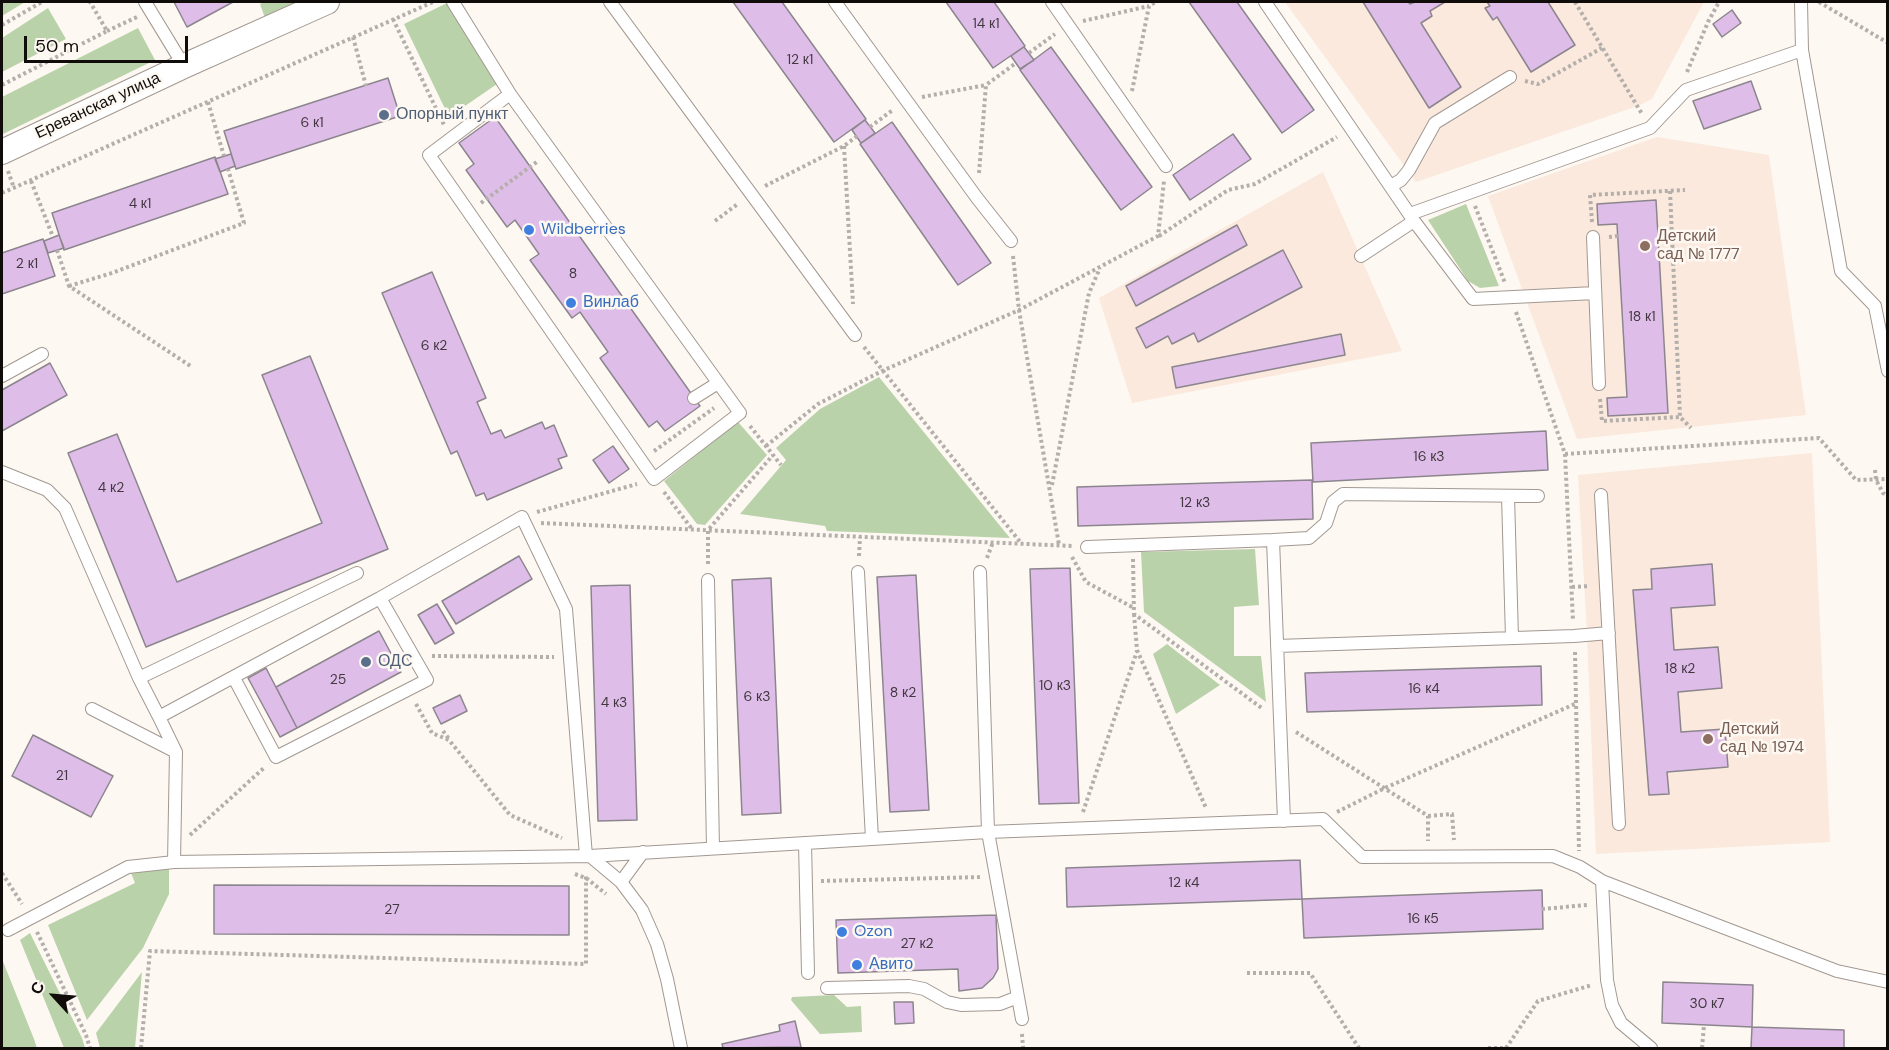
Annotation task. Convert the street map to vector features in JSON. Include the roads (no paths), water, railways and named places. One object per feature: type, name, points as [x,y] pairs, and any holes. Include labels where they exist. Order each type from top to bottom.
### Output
[{"type":"street","name":"Ереванская улица","points":[[2,152],[184,66],[327,2]]},
{"type":"lane","points":[[453,2],[510,94],[740,413],[654,479],[429,155],[510,94]]},
{"type":"lane","points":[[610,2],[855,335]]},
{"type":"lane","points":[[835,2],[977,198],[1011,241]]},
{"type":"lane","points":[[1052,2],[1166,166]]},
{"type":"lane","points":[[1265,2],[1412,218],[1473,299],[1595,293]]},
{"type":"lane","points":[[1802,2],[1802,50],[1841,270],[1875,306],[1887,371]]},
{"type":"lane","points":[[148,6],[184,66]]},
{"type":"lane","points":[[1361,256],[1412,218],[1470,191],[1650,128],[1686,90],[1802,50]]},
{"type":"lane","points":[[1391,186],[1401,180],[1409,170],[1435,123],[1510,77]]},
{"type":"lane","points":[[1593,237],[1599,384]]},
{"type":"lane","points":[[2,376],[42,354]]},
{"type":"lane","points":[[699,395],[718,382]]},
{"type":"lane","points":[[2,472],[47,490],[65,508],[139,678],[176,752],[174,856]]},
{"type":"lane","points":[[1087,547],[1309,538],[1326,523],[1333,502],[1343,494],[1538,496]]},
{"type":"lane","points":[[1601,495],[1619,824]]},
{"type":"lane","points":[[1508,496],[1512,638]]},
{"type":"lane","points":[[159,717],[524,520],[566,609],[587,854],[621,882],[642,910],[657,944],[667,978],[681,1048]]},
{"type":"lane","points":[[1273,540],[1284,821]]},
{"type":"lane","points":[[858,572],[872,839]]},
{"type":"lane","points":[[980,572],[988,832],[1022,1019]]},
{"type":"lane","points":[[139,678],[357,573]]},
{"type":"lane","points":[[708,580],[713,848]]},
{"type":"lane","points":[[234,678],[276,757],[428,680],[380,598]]},
{"type":"lane","points":[[1277,646],[1609,633]]},
{"type":"lane","points":[[92,709],[176,752]]},
{"type":"lane","points":[[8,930],[128,867],[174,856],[587,854],[988,832],[1323,819],[1362,857],[1553,856],[1580,867],[1602,881],[1837,972],[1887,982]]},
{"type":"lane","points":[[804,843],[808,973]]},
{"type":"lane","points":[[621,882],[643,852]]},
{"type":"lane","points":[[1602,881],[1608,1007],[1621,1023],[1651,1048]]},
{"type":"lane","points":[[827,988],[909,986],[924,990],[947,1002],[961,1005],[1000,1004],[1018,997]]},
{"type":"place","name":"Опорный пункт","points":[[384,115]]},
{"type":"place","name":"Wildberries","points":[[529,230]]},
{"type":"place","name":"Детский сад № 1777","points":[[1645,246]]},
{"type":"place","name":"Винлаб","points":[[571,303]]},
{"type":"place","name":"ОДС","points":[[366,662]]},
{"type":"place","name":"Детский сад № 1974","points":[[1708,739]]},
{"type":"place","name":"Ozon","points":[[842,932]]},
{"type":"place","name":"Авито","points":[[857,965]]}]
